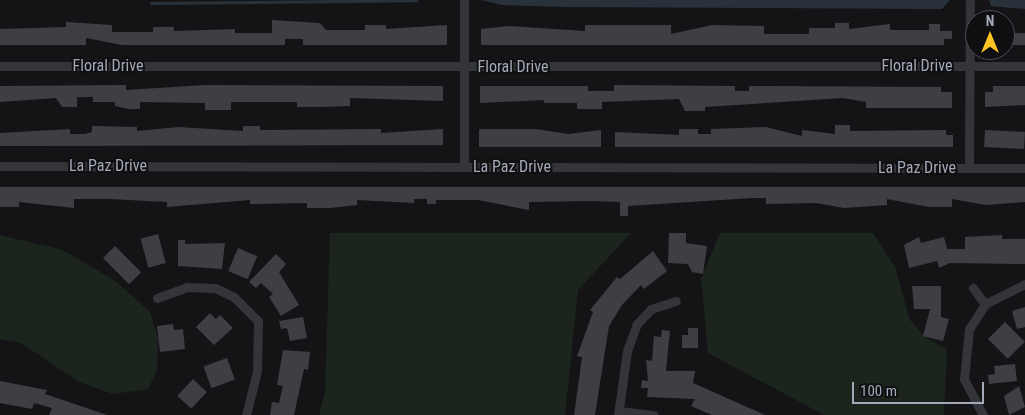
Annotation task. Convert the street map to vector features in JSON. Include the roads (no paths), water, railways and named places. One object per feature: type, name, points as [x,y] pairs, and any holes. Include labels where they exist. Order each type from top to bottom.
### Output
[{"type":"street","points":[[464,0],[464,167]]},
{"type":"street","points":[[969,168],[970,0]]},
{"type":"street","name":"Floral Drive","points":[[0,66],[1025,66]]},
{"type":"street","name":"La Paz Drive","points":[[0,166],[1025,168]]},
{"type":"street","points":[[982,415],[964,379],[964,347],[985,304],[1025,284]]},
{"type":"street","points":[[157,298],[187,287],[215,288],[234,297],[258,321],[257,371],[246,415]]},
{"type":"street","points":[[973,288],[985,304]]},
{"type":"street","points":[[654,415],[618,413],[630,338],[637,324],[651,309],[676,301]]},
{"type":"waterway","points":[[151,3],[416,0]]}]
